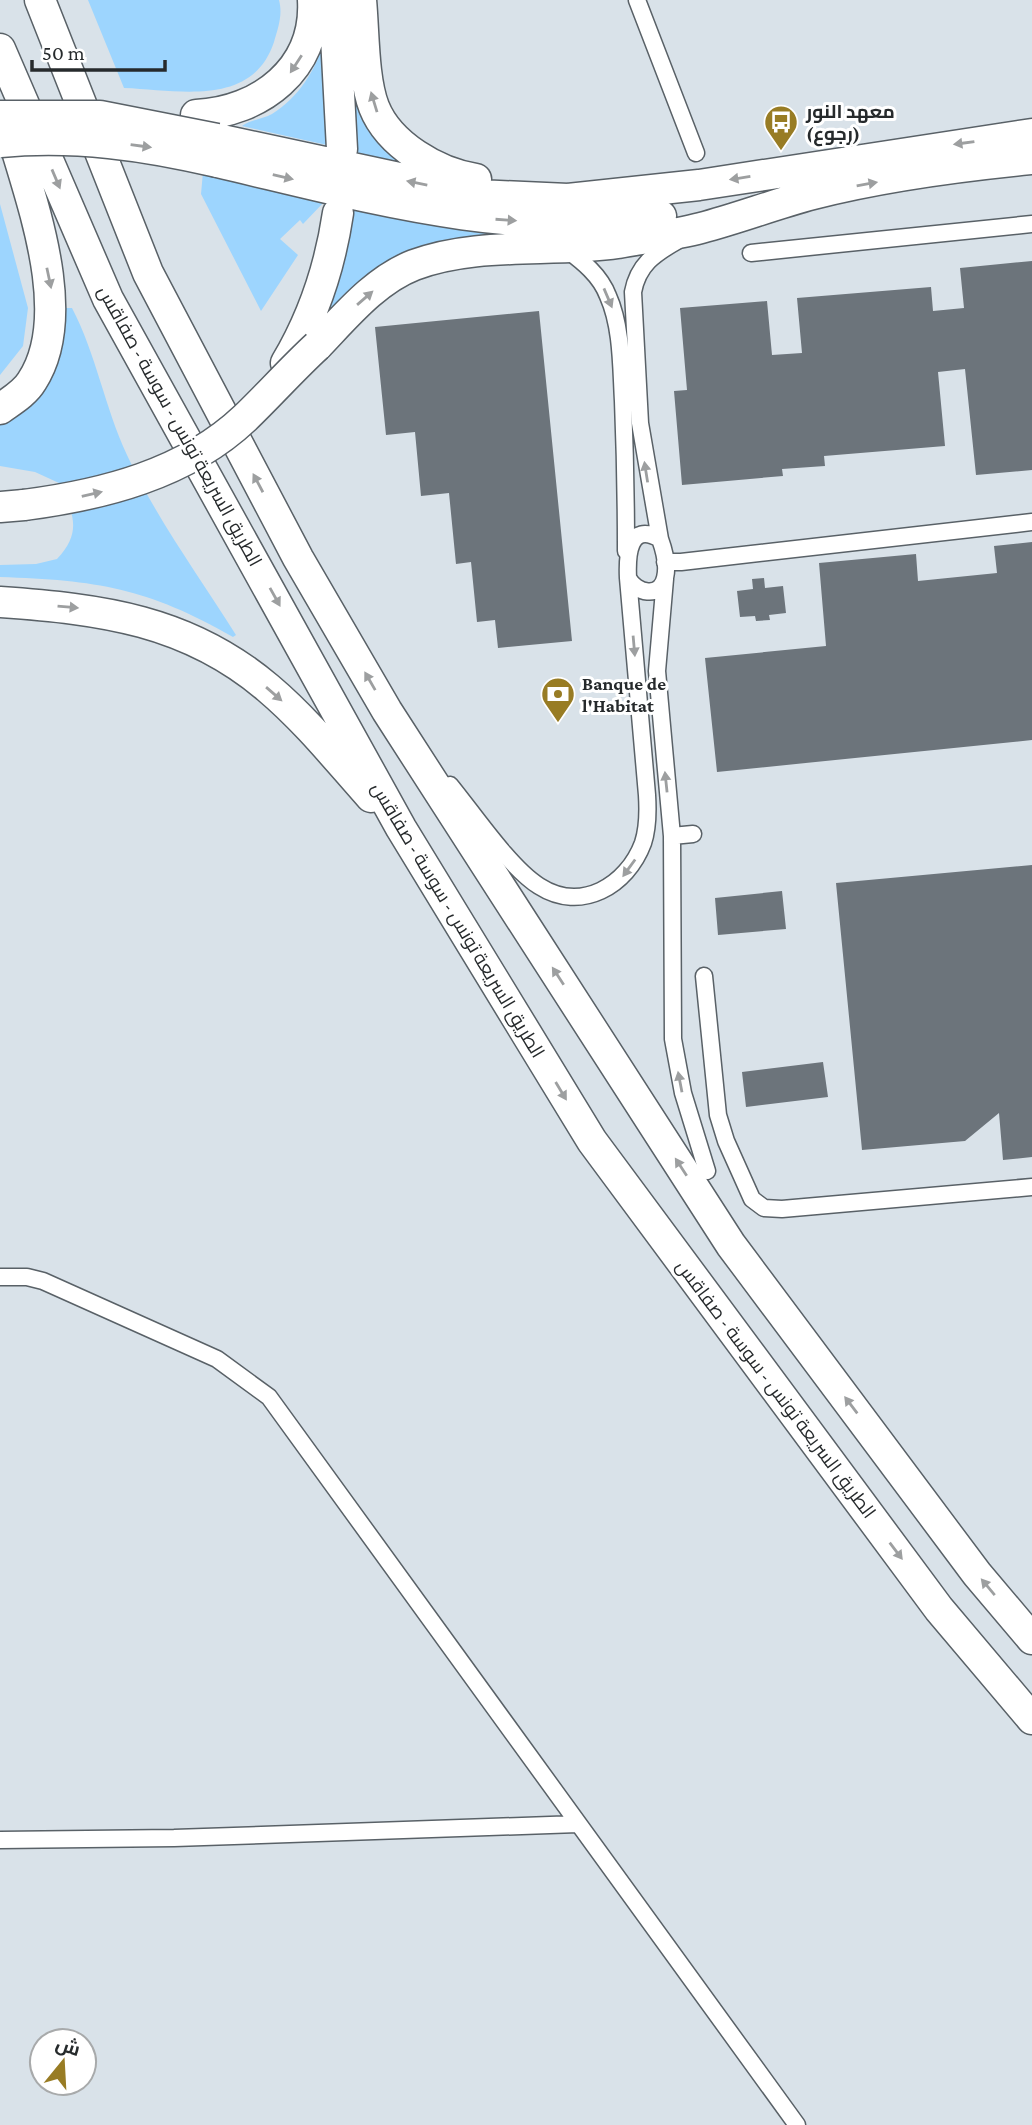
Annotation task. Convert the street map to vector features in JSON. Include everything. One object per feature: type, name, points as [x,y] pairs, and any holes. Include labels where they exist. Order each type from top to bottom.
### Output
[{"type":"highway","name":"الطريق السريعة تونس - سوسة - صفاقس","points":[[40,0],[68,101],[148,273],[298,558],[387,710],[731,1245],[977,1574],[1032,1639]]},
{"type":"highway","points":[[56,0],[68,101]]},
{"type":"highway","points":[[0,116],[68,101],[96,108],[196,115],[236,110],[278,86],[304,52],[313,20],[313,0]]},
{"type":"highway","points":[[334,0],[342,149]]},
{"type":"highway","points":[[362,0],[373,106],[386,128],[404,146],[426,161],[470,178],[532,188],[605,194]]},
{"type":"highway","name":"الطريق السريعة تونس - سوسة - صفاقس","points":[[0,49],[108,299],[401,828],[592,1142],[939,1609],[1032,1719]]},
{"type":"highway","points":[[0,93],[45,260],[51,290],[52,317],[49,339],[31,383],[0,410]]},
{"type":"highway","points":[[68,101],[100,116],[421,209],[531,222],[651,218],[814,194],[936,171],[1032,159]]},
{"type":"highway","points":[[0,142],[46,139],[217,151],[478,195],[556,199],[699,185],[1032,134]]},
{"type":"highway","points":[[12,506],[107,491],[167,467],[212,442],[244,419],[310,340],[411,266],[468,253],[617,243],[699,229],[814,194]]},
{"type":"highway","points":[[310,340],[338,212]]},
{"type":"highway","points":[[0,602],[88,609],[123,616],[182,635],[216,653],[248,673],[283,702],[401,828]]},
{"type":"highway","points":[[707,1171],[731,1245]]},
{"type":"street","points":[[637,0],[696,153]]},
{"type":"street","points":[[751,253],[1032,224]]},
{"type":"street","points":[[699,229],[648,260],[638,275],[633,292],[640,423],[665,562],[658,634],[657,698],[672,836],[673,1039],[683,1093],[707,1171]]},
{"type":"street","points":[[387,710],[531,880],[551,892],[574,897],[607,889],[616,884],[631,865],[647,829],[648,795],[626,553],[621,364],[614,314],[608,295],[598,278],[584,263],[564,248]]},
{"type":"street","points":[[665,562],[694,561],[1032,522]]},
{"type":"street","points":[[626,553],[640,536],[660,539]]},
{"type":"street","points":[[628,578],[636,589],[649,592],[656,590],[665,579]]},
{"type":"street","points":[[672,836],[694,834]]},
{"type":"street","points":[[704,976],[721,1126],[744,1185],[752,1199],[764,1208],[782,1209],[1032,1187]]},
{"type":"street","points":[[0,1278],[27,1277],[43,1281],[217,1359],[269,1397],[797,2125]]},
{"type":"street","points":[[0,1840],[174,1838],[578,1824]]},
{"type":"shaded area","points":[[88,0],[279,0],[280,16],[274,42],[263,63],[249,77],[231,86],[190,92],[124,88]]},
{"type":"shaded area","points":[[324,42],[327,145],[242,126],[272,114],[290,100],[311,73]]},
{"type":"shaded area","points":[[353,68],[403,162],[403,166],[356,152]]},
{"type":"shaded area","points":[[203,172],[324,202],[303,224],[300,220],[280,239],[298,255],[261,311],[201,194]]},
{"type":"shaded area","points":[[0,204],[28,308],[23,346],[0,375]]},
{"type":"shaded area","points":[[353,208],[487,233],[486,241],[361,281],[327,315],[324,314],[345,258]]},
{"type":"shaded area","points":[[64,308],[72,308],[80,326],[112,419],[138,478],[164,524],[236,635],[233,637],[174,607],[121,590],[93,584],[0,577],[0,565],[36,564],[57,559],[73,531],[71,513],[59,483],[35,472],[0,466],[0,425],[17,416],[41,392],[60,344]]},
{"type":"building","points":[[1032,261],[1032,470],[976,475],[965,369],[938,372],[945,446],[824,456],[825,466],[782,469],[783,476],[682,485],[674,391],[687,390],[680,308],[767,301],[772,355],[802,353],[797,298],[931,287],[933,311],[964,308],[960,268]]},
{"type":"building","points":[[539,311],[572,641],[498,648],[495,620],[477,622],[471,562],[456,564],[449,493],[421,496],[415,432],[386,435],[375,327]]},
{"type":"building","points":[[1032,542],[1032,740],[717,772],[705,658],[826,646],[819,563],[916,554],[918,581],[997,573],[994,546]]},
{"type":"building","points":[[764,578],[765,588],[783,586],[786,613],[769,615],[770,620],[756,621],[755,616],[740,617],[737,591],[753,589],[752,579]]},
{"type":"building","points":[[1032,865],[1032,1157],[1003,1160],[999,1113],[965,1141],[862,1150],[836,883]]},
{"type":"building","points":[[782,891],[786,929],[718,935],[715,898]]},
{"type":"building","points":[[823,1062],[828,1097],[746,1107],[742,1072]]},
{"type":"place","name":"معهد النور (رجوع)","points":[[781,152]]},
{"type":"place","name":"Banque de l'Habitat","points":[[558,724]]}]
